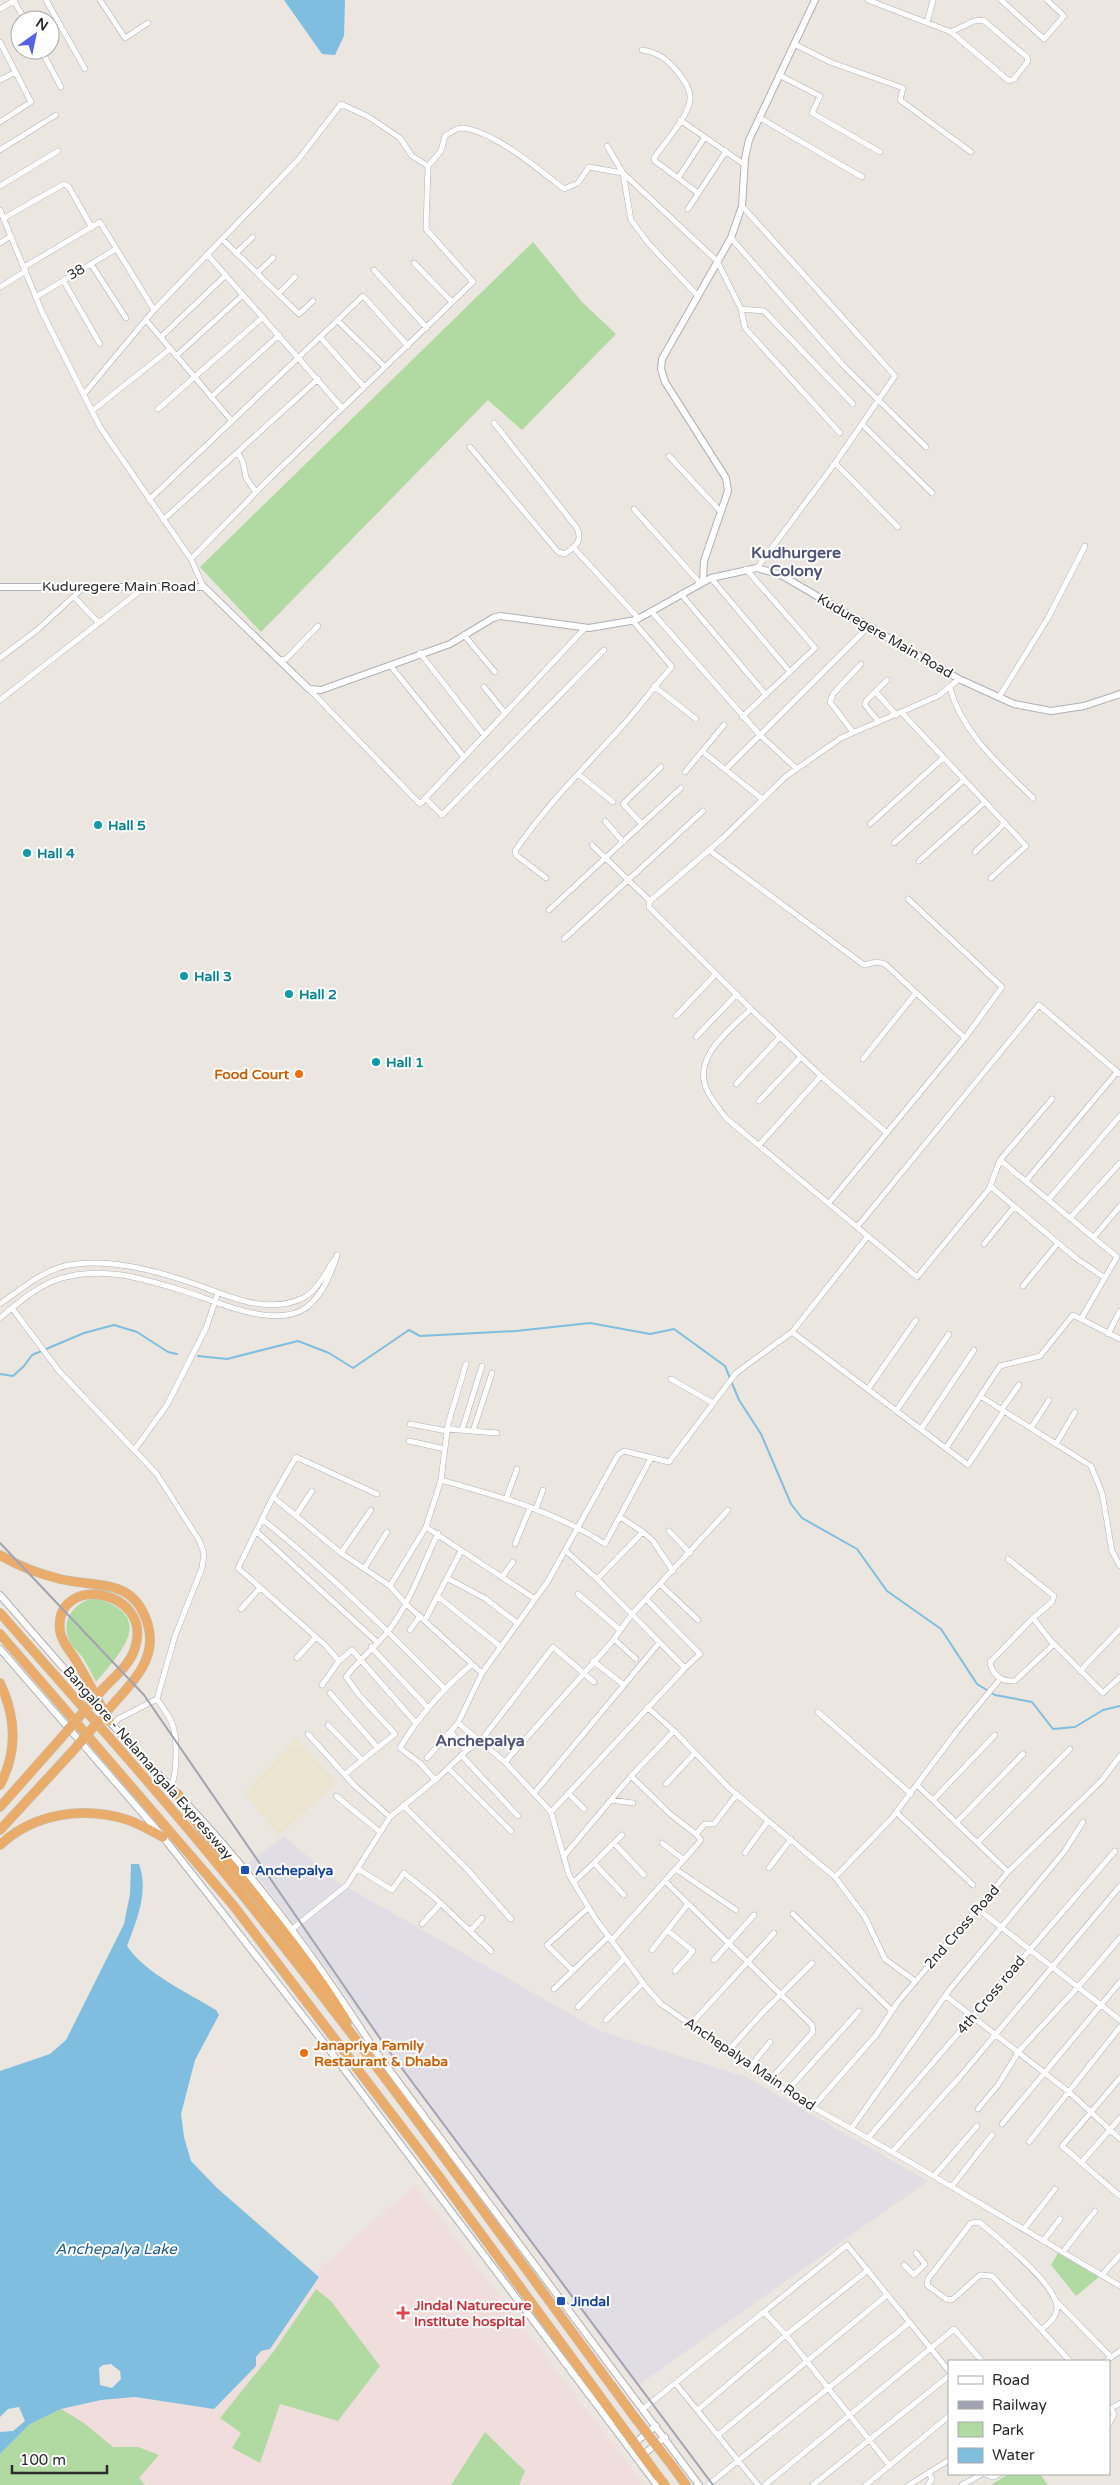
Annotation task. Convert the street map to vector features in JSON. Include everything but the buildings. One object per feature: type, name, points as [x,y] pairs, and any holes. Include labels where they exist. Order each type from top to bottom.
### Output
[{"type":"highway","points":[[0,1555],[21,1566],[61,1580],[104,1584],[116,1588],[134,1599],[140,1608],[149,1631],[148,1654],[137,1678],[0,1830]]},
{"type":"highway","points":[[0,1808],[62,1737],[102,1690],[132,1656],[137,1632],[132,1614],[112,1597],[93,1593],[74,1599],[62,1613],[60,1630],[65,1646],[77,1661],[111,1723]]},
{"type":"highway","name":"Bangalore - Nelamangala Expressway","points":[[0,1613],[175,1812],[250,1905],[365,2054],[686,2485]]},
{"type":"highway","name":"Bangalore - Nelamangala Expressway","points":[[0,1634],[232,1905],[438,2175],[665,2485]]},
{"type":"highway","points":[[0,1683],[10,1707],[14,1737],[11,1759],[0,1785]]},
{"type":"highway","points":[[178,1794],[188,1813],[239,1875],[332,1998],[365,2054]]},
{"type":"highway","points":[[0,1844],[20,1829],[36,1821],[51,1816],[80,1813],[128,1820],[163,1837]]},
{"type":"street","points":[[0,9],[15,0]]},
{"type":"street","points":[[46,0],[86,68]]},
{"type":"street","points":[[100,0],[125,38],[148,23]]},
{"type":"street","points":[[702,582],[704,561],[728,491],[726,478],[665,382],[661,369],[662,359],[716,261],[731,238],[742,206],[749,140],[815,0]]},
{"type":"street","points":[[868,0],[878,2],[951,32],[1009,81],[1014,79],[1028,61],[1027,57],[983,20],[974,20],[951,32]]},
{"type":"street","points":[[927,23],[933,0]]},
{"type":"street","points":[[1001,0],[1044,39],[1064,16],[1047,0]]},
{"type":"street","points":[[0,122],[31,102],[1,44]]},
{"type":"street","points":[[794,44],[830,62],[903,88],[900,100],[971,152]]},
{"type":"street","points":[[642,50],[654,52],[665,59],[686,84],[691,98],[688,108],[654,158],[657,164],[698,192]]},
{"type":"street","points":[[46,60],[61,87]]},
{"type":"street","points":[[0,80],[16,72]]},
{"type":"street","points":[[780,75],[820,96],[812,112],[880,152]]},
{"type":"street","points":[[84,394],[154,310],[298,160],[341,104],[377,122],[400,138],[412,156],[428,166]]},
{"type":"street","points":[[0,150],[56,115]]},
{"type":"street","points":[[760,118],[862,177]]},
{"type":"street","points":[[680,120],[745,165]]},
{"type":"street","points":[[191,559],[256,492],[473,282],[426,229],[428,166],[441,151],[445,136],[460,128],[482,132],[537,168],[564,189],[578,183],[589,167],[623,173]]},
{"type":"street","points":[[678,178],[705,138]]},
{"type":"street","points":[[607,146],[623,173],[716,261],[741,309],[745,328],[840,433]]},
{"type":"street","points":[[0,186],[58,151]]},
{"type":"street","points":[[688,209],[726,151]]},
{"type":"street","points":[[623,173],[631,220],[649,244],[697,295]]},
{"type":"street","points":[[4,218],[64,184],[69,187],[92,228]]},
{"type":"street","points":[[742,206],[895,376],[835,463],[757,568]]},
{"type":"street","points":[[0,210],[36,297],[100,428],[191,559],[203,586]]},
{"type":"street","points":[[0,287],[100,222],[154,310]]},
{"type":"street","points":[[0,243],[11,236]]},
{"type":"street","points":[[236,253],[253,237]]},
{"type":"street","points":[[731,238],[842,364],[926,447]]},
{"type":"street","points":[[222,239],[299,314],[313,301]]},
{"type":"street","name":"38","points":[[36,297],[116,249]]},
{"type":"street","points":[[207,254],[342,408]]},
{"type":"street","points":[[257,273],[273,258]]},
{"type":"street","points":[[414,263],[452,302]]},
{"type":"street","points":[[90,264],[126,318]]},
{"type":"street","points":[[374,270],[427,328]]},
{"type":"street","points":[[161,337],[226,275]]},
{"type":"street","points":[[278,294],[295,277]]},
{"type":"street","points":[[63,280],[100,344]]},
{"type":"street","points":[[176,356],[243,295]]},
{"type":"street","points":[[149,500],[363,296],[408,346]]},
{"type":"street","points":[[741,309],[764,311],[853,404]]},
{"type":"street","points":[[158,409],[263,317]]},
{"type":"street","points":[[146,320],[232,421]]},
{"type":"street","points":[[337,320],[385,367]]},
{"type":"street","points":[[211,397],[279,335]]},
{"type":"street","points":[[320,337],[364,387]]},
{"type":"street","points":[[92,411],[170,349]]},
{"type":"street","points":[[163,520],[318,379]]},
{"type":"street","points":[[470,447],[558,552],[565,554],[580,541],[581,536],[577,528],[494,423]]},
{"type":"street","points":[[862,424],[932,493]]},
{"type":"street","points":[[238,453],[243,462],[246,478],[256,492]]},
{"type":"street","points":[[669,456],[721,512]]},
{"type":"street","points":[[835,463],[898,527]]},
{"type":"street","points":[[634,509],[702,582]]},
{"type":"street","points":[[999,697],[1048,618],[1085,546]]},
{"type":"street","points":[[546,878],[516,855],[515,851],[578,774],[634,712],[654,686],[672,668],[636,620],[573,548]]},
{"type":"street","name":"Kuduregere Main Road","points":[[0,587],[203,586],[309,689],[321,690],[420,653],[450,644],[500,616],[584,628],[636,620],[711,578],[757,568],[782,575],[960,679],[1014,704],[1050,711],[1084,706],[1120,694]]},
{"type":"street","points":[[742,717],[815,648],[746,569]]},
{"type":"street","points":[[711,578],[790,672]]},
{"type":"street","points":[[0,658],[37,630],[86,586]]},
{"type":"street","points":[[0,700],[145,587]]},
{"type":"street","points":[[681,594],[766,695]]},
{"type":"street","points":[[74,597],[99,623]]},
{"type":"street","points":[[652,611],[742,717],[797,769]]},
{"type":"street","points":[[280,660],[286,659],[318,626]]},
{"type":"street","points":[[726,769],[869,626]]},
{"type":"street","points":[[309,689],[420,804],[584,628]]},
{"type":"street","points":[[464,635],[495,672]]},
{"type":"street","points":[[425,798],[442,815],[604,650]]},
{"type":"street","points":[[420,653],[484,735]]},
{"type":"street","points":[[390,664],[464,757]]},
{"type":"street","points":[[853,732],[830,702],[833,694],[861,664]]},
{"type":"street","points":[[887,1134],[780,1037],[649,907],[650,901],[709,850],[761,798],[797,769],[840,738],[899,714],[950,688],[960,679]]},
{"type":"street","points":[[878,721],[865,704],[887,680]]},
{"type":"street","points":[[654,686],[696,719]]},
{"type":"street","points":[[484,687],[505,713]]},
{"type":"street","points":[[950,688],[954,702],[971,732],[1033,798]]},
{"type":"street","points":[[876,692],[943,758],[1026,846],[991,878]]},
{"type":"street","points":[[685,772],[724,725]]},
{"type":"street","points":[[702,751],[761,798]]},
{"type":"street","points":[[870,824],[943,758]]},
{"type":"street","points":[[642,824],[624,804],[662,767]]},
{"type":"street","points":[[578,774],[613,802]]},
{"type":"street","points":[[894,843],[964,780]]},
{"type":"street","points":[[549,910],[681,788]]},
{"type":"street","points":[[919,861],[985,802]]},
{"type":"street","points":[[564,939],[703,811]]},
{"type":"street","points":[[605,821],[623,842]]},
{"type":"street","points":[[975,852],[1005,823]]},
{"type":"street","points":[[592,845],[650,901]]},
{"type":"street","points":[[709,850],[864,965],[877,962],[885,964],[915,994],[965,1038]]},
{"type":"street","points":[[829,1203],[965,1038],[1002,987],[908,898]]},
{"type":"street","points":[[676,1016],[716,974]]},
{"type":"street","points":[[696,1038],[736,994]]},
{"type":"street","points":[[863,1059],[915,994]]},
{"type":"street","points":[[857,1227],[1039,1005],[1118,1073],[1026,1181]]},
{"type":"street","points":[[751,1009],[708,1054],[704,1076],[707,1091],[726,1118],[917,1277],[958,1229],[990,1186],[1000,1160],[1052,1099]]},
{"type":"street","points":[[736,1084],[780,1037]]},
{"type":"street","points":[[760,1101],[801,1057]]},
{"type":"street","points":[[759,1145],[821,1076]]},
{"type":"street","points":[[1049,1199],[1120,1116]]},
{"type":"street","points":[[1000,1160],[1070,1218],[1119,1255],[1081,1318]]},
{"type":"street","points":[[1070,1218],[1120,1163]]},
{"type":"street","points":[[990,1186],[1058,1243],[1105,1278]]},
{"type":"street","points":[[1094,1237],[1120,1206]]},
{"type":"street","points":[[984,1244],[1014,1207]]},
{"type":"street","points":[[427,1758],[458,1723],[482,1673],[536,1598],[566,1551],[618,1455],[624,1451],[669,1462],[733,1378],[792,1332],[868,1236]]},
{"type":"street","points":[[1023,1286],[1058,1243]]},
{"type":"street","points":[[0,1304],[36,1278],[68,1265],[99,1263],[130,1267],[188,1282],[261,1305],[285,1303],[304,1298],[315,1288],[337,1255],[331,1273],[320,1293],[306,1308],[286,1314],[258,1315],[128,1276],[97,1273],[69,1276],[41,1287],[0,1318]]},
{"type":"street","points":[[135,1450],[167,1405],[206,1328],[218,1292]]},
{"type":"street","points":[[12,1308],[65,1378],[156,1473],[200,1540],[204,1553],[202,1568],[175,1636],[156,1699],[111,1723]]},
{"type":"street","points":[[1108,1334],[1120,1311]]},
{"type":"street","points":[[946,1448],[1000,1366],[1040,1356],[1074,1315],[1120,1339]]},
{"type":"street","points":[[868,1389],[916,1320]]},
{"type":"street","points":[[792,1332],[968,1465],[1019,1385]]},
{"type":"street","points":[[896,1410],[949,1334]]},
{"type":"street","points":[[921,1429],[974,1350]]},
{"type":"street","points":[[390,1586],[426,1527],[441,1480],[447,1430],[466,1364]]},
{"type":"street","points":[[462,1430],[482,1366]]},
{"type":"street","points":[[473,1431],[492,1373]]},
{"type":"street","points":[[672,1380],[713,1404]]},
{"type":"street","points":[[980,1396],[1091,1466],[1102,1493],[1112,1551],[1120,1566]]},
{"type":"street","points":[[1031,1428],[1049,1400]]},
{"type":"street","points":[[1056,1444],[1075,1412]]},
{"type":"street","points":[[410,1424],[447,1430],[497,1432]]},
{"type":"street","points":[[408,1441],[445,1449]]},
{"type":"street","points":[[339,1661],[316,1637],[238,1568],[273,1497],[296,1457],[377,1494]]},
{"type":"street","points":[[441,1480],[536,1509],[580,1527],[605,1544],[651,1458]]},
{"type":"street","points":[[506,1499],[517,1469]]},
{"type":"street","points":[[536,1509],[542,1490]]},
{"type":"street","points":[[296,1516],[312,1491]]},
{"type":"street","points":[[273,1497],[341,1553],[390,1586],[406,1604],[482,1673]]},
{"type":"street","points":[[516,1544],[530,1508]]},
{"type":"street","points":[[341,1553],[371,1510]]},
{"type":"street","points":[[504,1762],[614,1639],[632,1614],[728,1510]]},
{"type":"street","points":[[620,1517],[653,1541],[673,1571]]},
{"type":"street","points":[[262,1519],[308,1556],[389,1631],[444,1688]]},
{"type":"street","points":[[426,1527],[536,1598]]},
{"type":"street","points":[[256,1531],[376,1642]]},
{"type":"street","points":[[669,1531],[690,1553]]},
{"type":"street","points":[[364,1568],[387,1532]]},
{"type":"street","points":[[597,1579],[643,1532]]},
{"type":"street","points":[[345,1774],[377,1746],[395,1734],[360,1696],[346,1676],[359,1659],[389,1631],[406,1604],[413,1584],[438,1533]]},
{"type":"street","points":[[410,1630],[423,1618],[438,1596],[461,1551]]},
{"type":"street","points":[[566,1551],[597,1579],[685,1668]]},
{"type":"street","points":[[1008,1560],[1054,1596],[1052,1602],[1033,1618],[990,1662],[991,1669],[1000,1679],[1010,1682],[1020,1678],[1054,1644]]},
{"type":"street","points":[[502,1577],[513,1562]]},
{"type":"street","points":[[447,1578],[486,1599],[518,1623]]},
{"type":"street","points":[[660,1584],[698,1620]]},
{"type":"street","points":[[241,1609],[260,1588]]},
{"type":"street","points":[[578,1594],[620,1630]]},
{"type":"street","points":[[0,1595],[111,1723],[178,1794],[245,1870],[382,2060],[699,2485]]},
{"type":"street","points":[[438,1596],[501,1647]]},
{"type":"street","points":[[551,1812],[647,1707],[700,1654],[646,1599]]},
{"type":"street","points":[[1033,1618],[1054,1644],[1102,1693],[1120,1677]]},
{"type":"street","points":[[1080,1670],[1120,1629]]},
{"type":"street","points":[[297,1658],[316,1637]]},
{"type":"street","points":[[614,1639],[636,1659]]},
{"type":"street","points":[[535,1792],[659,1643]]},
{"type":"street","points":[[371,1647],[428,1708]]},
{"type":"street","points":[[290,1930],[341,1891],[358,1869],[390,1817],[435,1780],[466,1751],[480,1742],[553,1647],[594,1682]]},
{"type":"street","points":[[0,1648],[163,1837],[323,2042],[657,2485]]},
{"type":"street","points":[[322,1685],[339,1661],[352,1650],[415,1722]]},
{"type":"street","points":[[593,1661],[624,1685]]},
{"type":"street","points":[[435,1780],[421,1764],[400,1748],[415,1722],[444,1688],[472,1664]]},
{"type":"street","points":[[835,1877],[911,1794],[1000,1679]]},
{"type":"street","points":[[330,1693],[377,1746]]},
{"type":"street","points":[[156,1699],[172,1724],[174,1734],[175,1777],[171,1787]]},
{"type":"street","points":[[647,1707],[674,1731],[737,1794],[835,1877],[865,1917],[885,1959],[916,1981]]},
{"type":"street","points":[[818,1712],[911,1794]]},
{"type":"street","name":"Anchepalya Main Road","points":[[458,1723],[504,1762],[535,1792],[551,1812],[574,1882],[610,1938],[660,2004],[750,2067],[813,2107],[952,2186],[1120,2286]]},
{"type":"street","points":[[328,1725],[362,1760]]},
{"type":"street","points":[[564,1856],[631,1776],[674,1731]]},
{"type":"street","points":[[450,1732],[466,1751]]},
{"type":"street","points":[[308,1734],[354,1785],[390,1817]]},
{"type":"street","points":[[934,1799],[995,1735]]},
{"type":"street","points":[[978,1842],[1070,1749]]},
{"type":"street","points":[[666,1784],[695,1753]]},
{"type":"street","points":[[956,1822],[1023,1754]]},
{"type":"street","points":[[461,1756],[518,1816]]},
{"type":"street","name":"2nd Cross Road","points":[[813,2107],[876,2035],[916,1981],[1008,1872],[1102,1780],[1120,1756]]},
{"type":"street","points":[[448,1768],[511,1831]]},
{"type":"street","points":[[554,1989],[572,1970],[610,1938],[666,1882],[701,1840],[670,1814],[631,1776]]},
{"type":"street","points":[[917,1785],[934,1799],[1008,1872]]},
{"type":"street","points":[[568,1793],[584,1809]]},
{"type":"street","points":[[696,1834],[705,1824],[714,1824],[737,1794]]},
{"type":"street","points":[[336,1796],[380,1832]]},
{"type":"street","points":[[610,1800],[633,1803]]},
{"type":"street","points":[[403,1805],[466,1868],[511,1919]]},
{"type":"street","points":[[896,1812],[973,1885]]},
{"type":"street","points":[[745,1853],[768,1821]]},
{"type":"street","points":[[851,2129],[946,1996],[1001,1926],[1064,1852],[1083,1822]]},
{"type":"street","points":[[574,1882],[622,1835]]},
{"type":"street","points":[[769,1868],[791,1839]]},
{"type":"street","points":[[614,1843],[644,1875]]},
{"type":"street","points":[[662,1844],[684,1860]]},
{"type":"street","name":"4th Cross road","points":[[868,2138],[974,2016],[1030,1948],[1115,1852]]},
{"type":"street","points":[[594,1863],[624,1895]]},
{"type":"street","points":[[358,1869],[392,1890],[404,1873],[441,1903],[491,1951]]},
{"type":"street","points":[[677,1870],[736,1910]]},
{"type":"street","points":[[666,1882],[812,2025],[814,2030],[770,2080]]},
{"type":"street","points":[[892,2152],[959,2078],[994,2033],[1120,1886]]},
{"type":"street","points":[[422,1924],[441,1903]]},
{"type":"street","points":[[652,1950],[688,1904]]},
{"type":"street","points":[[572,1970],[547,1945],[589,1907]]},
{"type":"street","points":[[978,1909],[1120,2020]]},
{"type":"street","points":[[793,1914],[892,2011]]},
{"type":"street","points":[[714,1960],[754,1915]]},
{"type":"street","points":[[470,1931],[482,1918]]},
{"type":"street","points":[[668,1931],[693,1951],[675,1971]]},
{"type":"street","points":[[690,2025],[774,1933]]},
{"type":"street","points":[[978,2109],[998,2085],[1019,2051],[1120,1938]]},
{"type":"street","points":[[578,2007],[625,1958]]},
{"type":"street","points":[[728,2051],[812,1963]]},
{"type":"street","points":[[1002,2124],[1120,1982]]},
{"type":"street","points":[[606,2020],[643,1983]]},
{"type":"street","points":[[946,1996],[1046,2072],[1120,2139]]},
{"type":"street","points":[[787,2091],[859,2011]]},
{"type":"street","points":[[1029,2142],[1120,2027]]},
{"type":"street","points":[[750,2067],[770,2042]]},
{"type":"street","points":[[1120,2078],[1062,2146],[1120,2196]]},
{"type":"street","points":[[1081,2163],[1120,2118]]},
{"type":"street","points":[[934,2176],[976,2126]]},
{"type":"street","points":[[952,2186],[992,2136]]},
{"type":"street","points":[[1024,2229],[1055,2189]]},
{"type":"street","points":[[1063,2252],[1095,2211]]},
{"type":"street","points":[[1043,2240],[1060,2219]]},
{"type":"street","points":[[1069,2360],[992,2276],[980,2275],[954,2299],[948,2300],[927,2285],[928,2279],[972,2223],[979,2222],[1034,2272],[1055,2300],[1108,2359],[1120,2351]]},
{"type":"street","points":[[643,2409],[847,2245],[948,2370]]},
{"type":"street","points":[[916,2253],[934,2271]]},
{"type":"street","points":[[1102,2275],[1120,2255]]},
{"type":"street","points":[[904,2264],[914,2275],[925,2264]]},
{"type":"street","points":[[699,2409],[786,2335],[868,2270]]},
{"type":"street","points":[[718,2435],[887,2295]]},
{"type":"street","points":[[1042,2329],[1054,2319],[1057,2309],[1055,2300]]},
{"type":"street","points":[[765,2312],[786,2335],[890,2466]]},
{"type":"street","points":[[708,2485],[909,2323]]},
{"type":"street","points":[[765,2485],[954,2329],[981,2360]]},
{"type":"street","points":[[813,2485],[948,2377]]},
{"type":"street","points":[[676,2384],[699,2409],[758,2485]]},
{"type":"street","points":[[1110,2422],[1114,2415],[1112,2408],[1120,2403]]},
{"type":"street","points":[[866,2485],[948,2417]]},
{"type":"street","points":[[628,2448],[656,2426]]},
{"type":"street","points":[[638,2459],[665,2438]]},
{"type":"street","points":[[909,2485],[948,2461]]},
{"type":"street","points":[[928,2485],[932,2479],[929,2473]]},
{"type":"street","points":[[962,2485],[980,2475]]},
{"type":"shaded area","points":[[296,1739],[337,1782],[279,1836],[244,1793]]},
{"type":"shaded area","points":[[284,1836],[336,1881],[600,2031],[746,2077],[928,2181],[637,2386],[248,1863]]},
{"type":"shaded area","name":"Jindal Naturecure Institute hospital","points":[[415,2185],[644,2485],[0,2485],[0,2454],[61,2409],[101,2400],[135,2397],[215,2409],[261,2351],[270,2349],[319,2277],[319,2269]]},
{"type":"green space","points":[[533,242],[583,303],[616,334],[522,430],[488,400],[261,632],[200,567]]},
{"type":"green space","points":[[95,1598],[114,1606],[125,1614],[129,1624],[128,1635],[123,1647],[96,1682],[83,1658],[70,1643],[67,1632],[68,1618],[76,1607]]},
{"type":"green space","points":[[1058,2253],[1099,2277],[1076,2296],[1051,2265]]},
{"type":"green space","points":[[316,2289],[331,2301],[380,2366],[338,2421],[280,2404],[260,2463],[232,2448],[241,2433],[220,2418],[274,2351]]},
{"type":"green space","points":[[61,2409],[84,2423],[113,2447],[138,2447],[159,2455],[139,2478],[145,2485],[0,2485],[0,2454],[30,2424]]},
{"type":"green space","points":[[485,2432],[525,2471],[519,2485],[451,2485]]},
{"type":"green space","points":[[1006,2475],[1041,2475],[1048,2485],[991,2485]]},
{"type":"water","points":[[284,0],[345,0],[344,36],[335,55],[322,54]]},
{"type":"water","name":"Anchepalya Lake","points":[[131,1864],[139,1864],[142,1874],[142,1895],[138,1916],[127,1946],[135,1956],[156,1974],[216,2010],[219,2015],[195,2060],[181,2114],[184,2137],[191,2161],[217,2188],[319,2277],[270,2349],[261,2351],[256,2357],[256,2366],[214,2409],[135,2397],[101,2400],[61,2409],[30,2424],[0,2454],[0,2432],[13,2431],[25,2421],[19,2407],[8,2409],[0,2417],[0,2071],[50,2054],[66,2040],[124,1924],[130,1894]],"holes":[[[111,2364],[120,2371],[121,2379],[112,2388],[100,2385],[99,2368],[103,2365]]]},
{"type":"waterway","points":[[198,1356],[227,1359],[298,1341],[329,1353],[353,1368],[409,1330],[420,1336],[516,1331],[590,1323],[650,1334],[674,1329],[725,1366],[739,1400],[761,1434],[791,1504],[802,1518],[857,1549],[887,1591],[941,1629],[977,1684],[995,1695],[1032,1702],[1053,1729],[1075,1727],[1103,1710],[1120,1706]]},
{"type":"waterway","points":[[0,1374],[13,1376],[32,1355],[84,1333],[114,1325],[137,1332],[168,1352],[177,1354]]},
{"type":"railway","points":[[0,1543],[144,1695],[386,2047],[713,2485]]},
{"type":"place","name":"Hall 5","points":[[98,825]]},
{"type":"place","name":"Hall 4","points":[[27,853]]},
{"type":"place","name":"Hall 3","points":[[184,976]]},
{"type":"place","name":"Hall 2","points":[[289,994]]},
{"type":"place","name":"Hall 1","points":[[376,1062]]},
{"type":"place","name":"Food Court","points":[[299,1074]]},
{"type":"place","name":"Anchepalya","points":[[245,1870]]},
{"type":"place","name":"Janapriya Family Restaurant & Dhaba","points":[[304,2053]]},
{"type":"place","name":"Jindal","points":[[561,2301]]},
{"type":"place","name":"Jindal Naturecure Institute hospital","points":[[403,2313]]},
{"type":"district","name":"Kudhurgere Colony","points":[[796,562]]},
{"type":"district","name":"Anchepalya","points":[[480,1741]]}]
